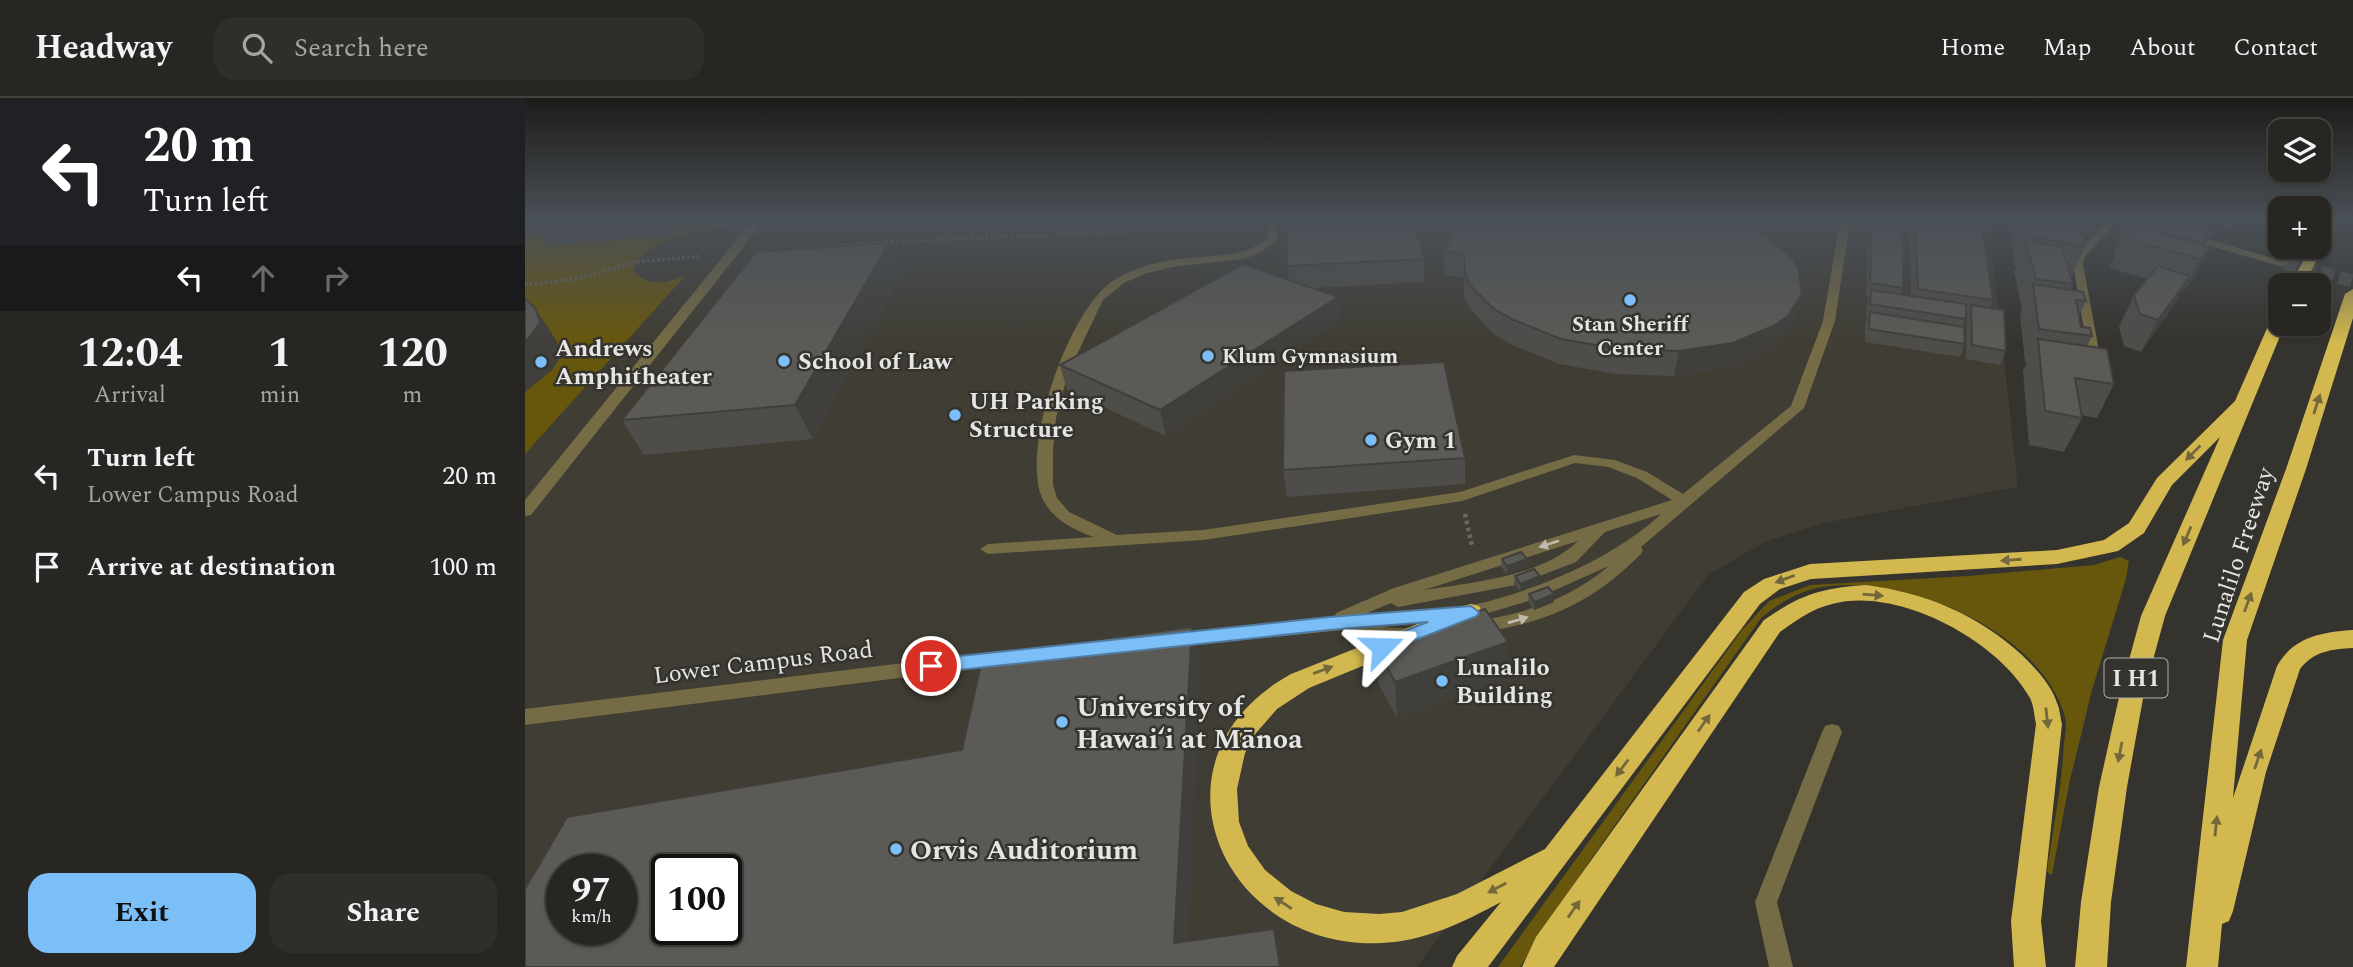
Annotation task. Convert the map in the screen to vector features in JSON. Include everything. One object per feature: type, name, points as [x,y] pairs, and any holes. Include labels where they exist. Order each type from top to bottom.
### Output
[{"type":"highway","name":"Lunalilo Freeway","points":[[2203,967],[2235,640],[2296,469],[2353,294]]},
{"type":"highway","name":"Lunalilo Freeway","points":[[2091,967],[2096,902],[2113,787],[2132,693],[2153,616],[2272,336]]},
{"type":"highway","points":[[1468,967],[1557,855],[1735,616],[1762,591],[1788,577],[1810,572],[2057,557],[2110,545],[2137,528],[2164,482],[2241,405]]},
{"type":"highway","points":[[1538,967],[1547,948],[1772,626],[1799,607],[1844,593],[1904,598],[1948,614],[1990,639],[2010,656],[2028,676],[2044,701],[2049,724],[2026,921],[2030,967]]},
{"type":"highway","points":[[1471,612],[1311,674],[1267,703],[1249,722],[1235,744],[1226,769],[1222,794],[1224,820],[1232,846],[1245,869],[1264,889],[1288,906],[1315,920],[1346,927],[1378,929],[1412,925],[1443,916],[1557,855]]},
{"type":"highway","points":[[2203,967],[2253,772],[2289,666],[2305,648],[2320,642],[2353,639]]},
{"type":"street","points":[[525,512],[725,262]]},
{"type":"street","points":[[2279,262],[2284,263]]},
{"type":"lane","points":[[1125,540],[1082,529],[1057,512],[1045,483],[1046,432],[1055,384],[1090,312],[1105,292],[1133,274],[1184,262]]},
{"type":"lane","points":[[1329,623],[1390,635],[1413,634],[1512,623],[1571,603],[1616,570],[1645,538],[1685,501],[1797,408],[1829,321],[1838,262]]},
{"type":"lane","points":[[2079,262],[2096,369]]},
{"type":"lane","points":[[988,549],[1203,535],[1462,496],[1574,459],[1610,463],[1642,475],[1685,501]]},
{"type":"lane","points":[[1329,623],[1400,592],[1685,501]]},
{"type":"lane","points":[[1369,606],[1510,581],[1570,558],[1601,528]]},
{"type":"lane","points":[[1150,642],[1329,623],[1471,612],[1529,595],[1600,564],[1645,538]]},
{"type":"lane","name":"Lower Campus Road","points":[[525,718],[1013,657]]},
{"type":"lane","points":[[1781,967],[1766,902],[1832,733]]},
{"type":"path","points":[[525,285],[575,279],[641,262]]},
{"type":"path","points":[[1462,496],[1477,568]]},
{"type":"shaded area","name":"University of Hawaiʻi at Mānoa","points":[[525,262],[1993,262],[2018,487],[1823,523],[1767,541],[1709,574],[1417,967],[525,967]]},
{"type":"shaded area","points":[[525,262],[638,262],[634,271],[645,280],[665,282],[685,276],[525,454],[525,392],[552,370],[561,354],[525,326]]},
{"type":"shaded area","points":[[2120,557],[2129,561],[2126,579],[2092,690],[2070,780],[2052,874],[2047,871],[2066,723],[2051,685],[2028,657],[1998,633],[1963,613],[1925,598],[1887,589],[1850,585],[1817,588],[1787,600],[1761,618],[1589,862],[1520,967],[1498,967],[1742,630],[1769,601],[1810,585],[1968,576],[2094,565]]},
{"type":"building","points":[[748,262],[878,262],[795,405],[622,420]]},
{"type":"building","points":[[1287,262],[1374,262],[1287,266]]},
{"type":"building","points":[[1464,262],[1794,262],[1798,268],[1802,293],[1788,316],[1773,326],[1733,343],[1679,351],[1619,349],[1561,339],[1514,320],[1495,310],[1471,286],[1465,273]]},
{"type":"building","points":[[1871,262],[1903,262],[1903,288],[1870,283]]},
{"type":"building","points":[[1917,262],[1987,262],[1993,300],[1918,289]]},
{"type":"building","points":[[2031,262],[2067,262],[2073,284],[2036,279]]},
{"type":"building","name":"Klum Gymnasium","points":[[1243,264],[1338,297],[1160,410],[1060,365]]},
{"type":"building","points":[[2158,266],[2190,276],[2158,320],[2140,314],[2134,295]]},
{"type":"building","points":[[2033,284],[2083,292],[2086,301],[2076,300],[2081,327],[2090,328],[2092,336],[2039,329]]},
{"type":"building","points":[[1871,290],[1966,304],[1966,319],[1870,304]]},
{"type":"building","points":[[525,299],[535,308],[540,322],[525,341]]},
{"type":"building","points":[[1971,305],[2004,310],[2006,351],[1972,345]]},
{"type":"building","points":[[1870,312],[1964,327],[1965,344],[1869,329]]},
{"type":"building","points":[[2038,339],[2107,349],[2114,384],[2075,378],[2082,418],[2045,411]]},
{"type":"building","name":"Gym 1","points":[[1444,362],[1465,458],[1283,470],[1284,371]]},
{"type":"building","points":[[1521,552],[1527,559],[1507,566],[1502,559]]},
{"type":"building","points":[[1534,569],[1540,576],[1521,584],[1515,576]]},
{"type":"building","points":[[1548,587],[1554,594],[1535,602],[1529,594]]},
{"type":"building","points":[[1485,609],[1508,642],[1395,682],[1376,647]]},
{"type":"building","points":[[1192,627],[1174,943],[1274,929],[1280,967],[525,967],[525,889],[567,817],[962,750],[983,655]]},
{"type":"tunnel","points":[[2284,263],[2353,281]]},
{"type":"place","name":"Stan Sheriff Center","points":[[1630,300]]},
{"type":"place","name":"Klum Gymnasium","points":[[1208,356]]},
{"type":"place","name":"School of Law","points":[[784,361]]},
{"type":"place","name":"Andrews Amphitheater","points":[[541,362]]},
{"type":"place","name":"UH Parking Structure","points":[[955,415]]},
{"type":"place","name":"Gym 1","points":[[1371,440]]},
{"type":"place","name":"Lunalilo Building","points":[[1442,681]]},
{"type":"place","name":"University of Hawaiʻi at Mānoa","points":[[1062,722]]},
{"type":"place","name":"Orvis Auditorium","points":[[896,849]]},
{"type":"route","points":[[931,666],[1329,623],[1471,612],[1382,647]]}]
